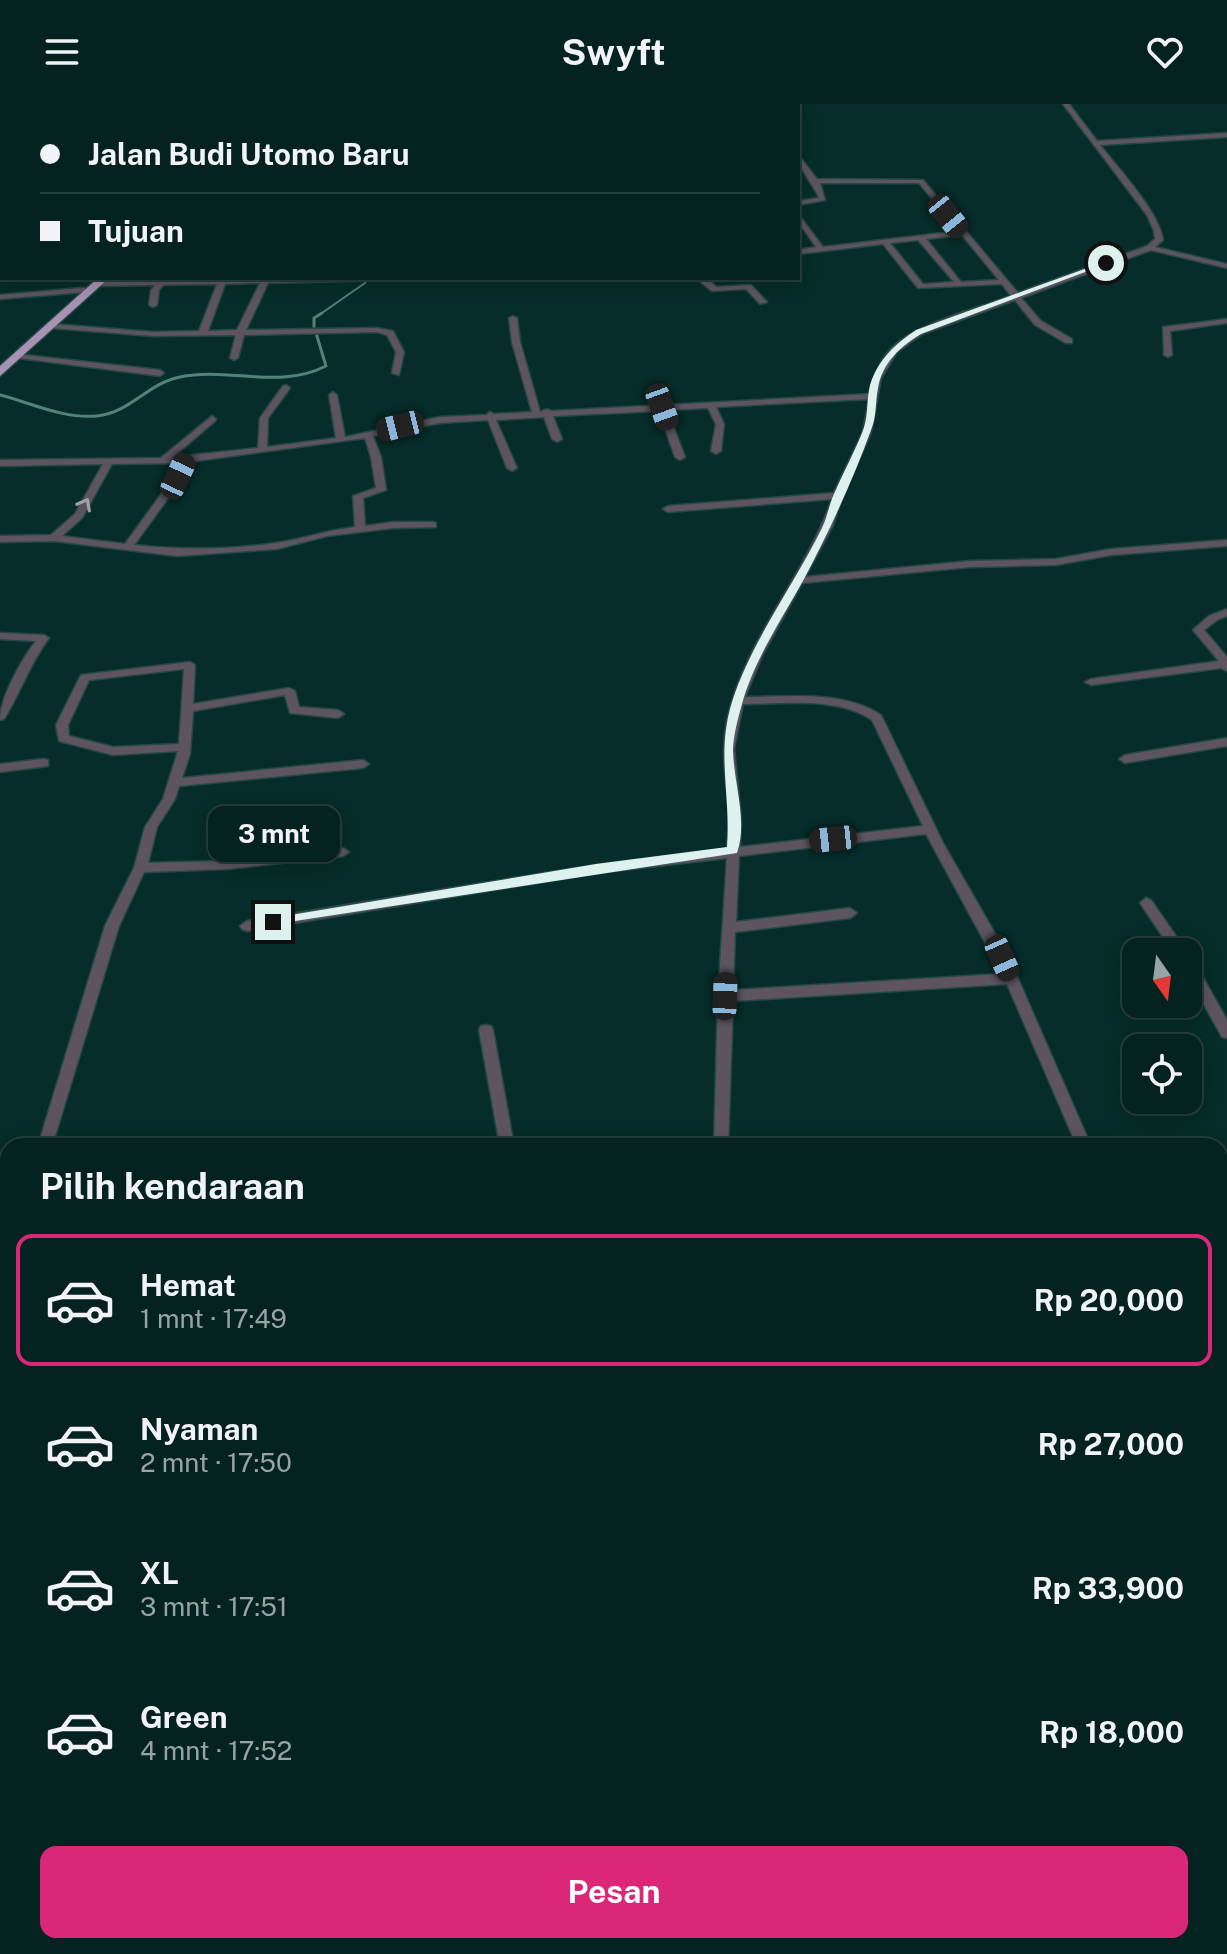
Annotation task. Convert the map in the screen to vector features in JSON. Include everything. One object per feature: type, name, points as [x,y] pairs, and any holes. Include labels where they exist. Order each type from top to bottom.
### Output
[{"type":"highway","points":[[0,364],[82,290],[99,280]]},
{"type":"highway","points":[[0,372],[99,280]]},
{"type":"street","points":[[721,1138],[735,819],[728,749],[738,701],[767,636],[801,580],[828,525],[867,432],[874,386],[887,358],[900,344],[935,325],[1150,248],[1159,236],[1154,223],[1066,104]]},
{"type":"street","points":[[1096,143],[1227,135]]},
{"type":"street","points":[[800,161],[823,199],[800,203]]},
{"type":"street","points":[[814,181],[919,180],[1044,329],[1069,341]]},
{"type":"street","points":[[800,221],[821,249]]},
{"type":"street","points":[[801,252],[963,233]]},
{"type":"street","points":[[922,239],[960,285]]},
{"type":"street","points":[[884,241],[921,286],[1005,282]]},
{"type":"street","points":[[1150,248],[1226,267]]},
{"type":"street","points":[[99,280],[160,283],[272,280]]},
{"type":"street","points":[[203,332],[228,280]]},
{"type":"street","points":[[234,358],[241,331],[272,280]]},
{"type":"street","points":[[703,280],[715,289],[748,287],[763,302]]},
{"type":"street","points":[[153,305],[155,290],[160,283]]},
{"type":"street","points":[[0,297],[82,290]]},
{"type":"street","points":[[513,318],[516,342],[541,412],[557,439]]},
{"type":"street","points":[[1168,355],[1166,329],[1227,321]]},
{"type":"street","points":[[51,326],[142,334],[367,330],[390,333],[400,352],[396,373]]},
{"type":"street","points":[[18,356],[160,373]]},
{"type":"street","points":[[262,450],[262,422],[266,412],[286,388]]},
{"type":"street","points":[[333,395],[341,440]]},
{"type":"street","points":[[0,463],[185,460],[341,440],[426,421],[490,415],[874,396]]},
{"type":"street","points":[[711,405],[720,424],[716,451]]},
{"type":"street","points":[[662,407],[680,457]]},
{"type":"street","points":[[490,415],[512,468]]},
{"type":"street","points":[[163,461],[212,419]]},
{"type":"street","points":[[360,530],[358,496],[381,490],[376,457],[368,434]]},
{"type":"street","points":[[129,545],[172,486],[185,460]]},
{"type":"street","points":[[54,538],[79,516],[108,463]]},
{"type":"street","points":[[668,509],[838,496]]},
{"type":"street","points":[[0,539],[54,538],[177,553],[277,546],[327,533],[393,525],[433,525]]},
{"type":"street","points":[[801,580],[970,564],[1056,562],[1125,551],[1227,543]]},
{"type":"street","points":[[1226,666],[1198,630],[1227,612]]},
{"type":"street","points":[[0,636],[44,638],[0,716]]},
{"type":"street","points":[[47,1138],[112,926],[140,868],[151,827],[169,799],[185,747],[190,665],[85,677],[62,725],[63,738],[113,751],[185,747]]},
{"type":"street","points":[[1091,682],[1226,666]]},
{"type":"street","points":[[188,708],[289,691],[294,710],[338,714]]},
{"type":"street","points":[[738,701],[834,704],[871,712],[877,718],[930,829],[1011,979],[1081,1138]]},
{"type":"street","points":[[1125,759],[1227,742]]},
{"type":"street","points":[[0,768],[44,763]]},
{"type":"street","points":[[174,783],[363,764]]},
{"type":"street","points":[[247,926],[596,869],[930,829]]},
{"type":"street","points":[[140,868],[228,865],[343,852]]},
{"type":"street","points":[[1146,903],[1170,938]]},
{"type":"street","points":[[728,928],[850,913]]},
{"type":"street","points":[[725,996],[1011,979]]},
{"type":"street","points":[[1202,989],[1227,1033]]},
{"type":"street","points":[[486,1030],[506,1138]]},
{"type":"waterway","points":[[321,314],[366,280]]},
{"type":"waterway","points":[[314,327],[314,318],[321,314]]},
{"type":"waterway","points":[[0,395],[72,415],[109,414],[158,385],[180,377],[217,374],[290,376],[326,366],[316,333]]},
{"type":"route","points":[[273,922],[596,869],[733,851],[735,819],[728,749],[738,701],[767,636],[801,580],[828,525],[867,432],[874,386],[887,358],[900,344],[935,325],[1106,263]]}]
